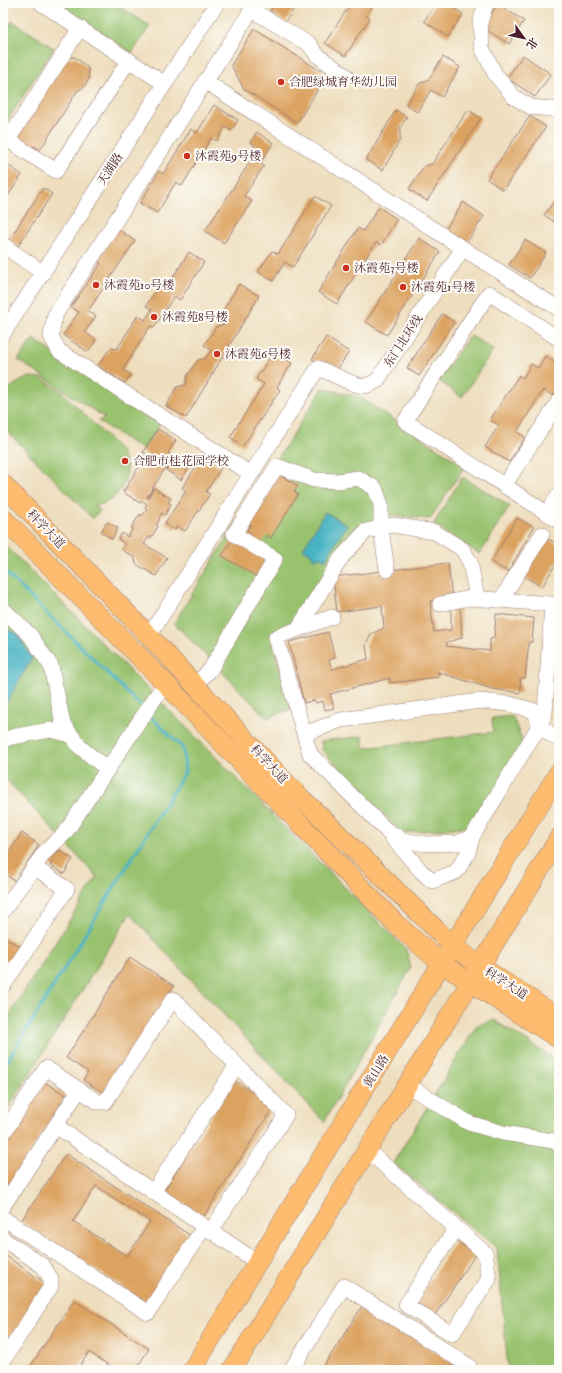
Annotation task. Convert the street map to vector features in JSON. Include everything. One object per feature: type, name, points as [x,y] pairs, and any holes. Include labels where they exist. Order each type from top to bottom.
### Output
[{"type":"main road","name":"科学大道","points":[[3,484],[149,636],[288,785],[453,946],[480,966],[559,1018]]},
{"type":"main road","name":"科学大道","points":[[3,518],[165,682],[396,924],[442,964],[559,1039]]},
{"type":"main road","name":"黄山路","points":[[192,1370],[559,772]]},
{"type":"main road","points":[[232,1370],[559,838]]},
{"type":"street","points":[[41,3],[165,84]]},
{"type":"street","name":"天湖路","points":[[3,334],[217,3]]},
{"type":"street","points":[[486,3],[480,23],[482,48],[495,74],[514,97],[531,107],[552,109],[559,112]]},
{"type":"street","points":[[149,636],[250,474],[59,351],[51,336],[55,315],[254,7],[309,44],[317,55],[346,76]]},
{"type":"street","points":[[80,28],[8,140],[56,171],[128,60]]},
{"type":"street","points":[[206,81],[559,309]]},
{"type":"street","points":[[3,245],[43,273]]},
{"type":"street","name":"东门北环线","points":[[250,474],[318,368],[353,384],[365,386],[377,381],[463,248]]},
{"type":"street","points":[[559,339],[489,293],[404,421],[553,517],[559,494]]},
{"type":"street","points":[[504,486],[559,401]]},
{"type":"street","points":[[195,685],[210,670],[275,559],[234,534],[277,466],[314,480],[337,481],[358,478],[375,488],[381,505],[387,570]]},
{"type":"street","points":[[298,629],[341,558],[366,532],[394,525],[435,532],[462,550],[470,562],[478,598]]},
{"type":"street","points":[[501,600],[542,534]]},
{"type":"street","points":[[332,617],[276,637],[310,754],[386,830],[421,871],[432,881],[456,872],[468,853],[472,837],[539,726],[545,713],[555,618],[552,604],[470,598],[440,604]]},
{"type":"street","points":[[3,609],[30,635],[51,666],[63,724],[80,747],[107,769]]},
{"type":"street","points":[[3,911],[44,853],[65,833],[165,682]]},
{"type":"street","points":[[312,731],[341,720],[480,701],[510,704],[535,711],[539,726],[559,740]]},
{"type":"street","points":[[3,740],[50,730],[71,735]]},
{"type":"street","points":[[386,830],[403,840],[425,844],[458,843],[472,837]]},
{"type":"street","points":[[3,986],[67,889],[34,867]]},
{"type":"street","points":[[3,1134],[46,1068],[98,1102],[105,1102],[174,1000],[286,1115],[148,1313],[3,1218]]},
{"type":"street","points":[[153,1192],[237,1065]]},
{"type":"street","points":[[407,1085],[469,1123],[503,1133],[553,1141],[559,1144]]},
{"type":"street","points":[[3,1206],[79,1090]]},
{"type":"street","points":[[56,1126],[257,1262]]},
{"type":"street","points":[[367,1150],[485,1253],[489,1279],[452,1334],[406,1304],[456,1228]]},
{"type":"street","points":[[3,1239],[43,1266],[51,1279],[51,1286],[3,1361]]},
{"type":"street","points":[[291,1370],[344,1286],[469,1366],[466,1370]]},
{"type":"green space","points":[[56,3],[114,3],[150,26],[132,53]]},
{"type":"green space","points":[[12,21],[54,48],[3,127],[3,35]]},
{"type":"green space","points":[[470,335],[493,350],[462,397],[439,381]]},
{"type":"green space","points":[[33,339],[161,423],[143,450],[98,421],[105,418],[18,360]]},
{"type":"green space","points":[[30,377],[41,378],[62,392],[121,451],[127,469],[126,478],[116,495],[106,503],[94,505],[100,511],[92,518],[3,427],[5,395],[13,386]]},
{"type":"green space","points":[[323,388],[359,397],[465,466],[430,519],[392,515],[364,524],[295,624],[270,634],[291,709],[267,718],[174,623]]},
{"type":"green space","points":[[462,477],[510,506],[480,554],[433,525]]},
{"type":"green space","points":[[3,543],[406,949],[411,968],[324,1122],[130,914],[3,1117],[3,1025],[97,877],[3,776]]},
{"type":"green space","points":[[512,716],[524,744],[473,826],[402,833],[322,750],[321,741],[363,736],[364,748],[493,732],[492,718]]},
{"type":"green space","points":[[494,1020],[559,1062],[559,1370],[508,1370],[497,1248],[393,1163],[477,1025]]},
{"type":"water","points":[[325,512],[347,525],[325,560],[321,557],[314,559],[310,553],[303,549]]},
{"type":"water","points":[[3,629],[17,633],[32,658],[3,709]]},
{"type":"building","points":[[127,3],[137,3],[134,7]]},
{"type":"building","points":[[275,3],[298,3],[285,22],[270,11]]},
{"type":"building","points":[[351,3],[374,3],[366,16],[370,18],[345,56],[325,43]]},
{"type":"building","points":[[436,3],[446,3],[463,14],[448,37],[424,21]]},
{"type":"building","points":[[498,4],[524,21],[509,44],[482,27]]},
{"type":"building","name":"合肥绿城育华幼儿园","points":[[254,29],[327,75],[297,123],[244,89],[231,65]]},
{"type":"building","points":[[523,55],[551,74],[535,97],[507,78]]},
{"type":"building","points":[[75,57],[88,68],[89,79],[84,87],[77,91],[40,150],[34,146],[30,153],[13,142],[66,58]]},
{"type":"building","points":[[443,57],[460,67],[442,97],[431,90],[417,112],[406,105],[419,84],[429,79]]},
{"type":"building","name":"沐霞苑9号楼","points":[[214,105],[238,120],[231,131],[225,127],[217,141],[211,138],[182,186],[176,182],[157,213],[140,203],[159,171],[163,174],[191,129],[197,133]]},
{"type":"building","points":[[396,110],[407,117],[400,128],[400,140],[383,170],[366,160]]},
{"type":"building","points":[[468,110],[481,118],[427,201],[409,189],[424,166],[432,164]]},
{"type":"building","points":[[530,116],[546,127],[503,190],[487,179]]},
{"type":"building","points":[[257,132],[273,143],[260,164],[264,166],[244,196],[252,201],[224,243],[205,231],[252,159],[248,156],[255,145],[250,142]]},
{"type":"building","points":[[5,163],[22,175],[3,203],[3,167]]},
{"type":"building","points":[[43,188],[52,194],[18,246],[9,240]]},
{"type":"building","points":[[559,194],[559,225],[544,215]]},
{"type":"building","points":[[315,196],[331,206],[293,267],[285,262],[273,281],[258,272],[272,251],[278,254]]},
{"type":"building","points":[[463,202],[484,216],[467,242],[446,229]]},
{"type":"building","name":"沐霞苑3号楼","points":[[379,207],[397,219],[381,245],[376,242],[337,304],[318,292],[358,228],[363,231]]},
{"type":"building","name":"沐霞苑10号楼","points":[[118,229],[135,241],[88,311],[96,316],[85,332],[96,340],[88,352],[63,335],[79,312],[71,307],[101,263],[97,261]]},
{"type":"building","name":"沐霞苑1号楼","points":[[419,238],[440,252],[387,335],[366,322]]},
{"type":"building","points":[[525,240],[546,253],[530,278],[509,265]]},
{"type":"building","name":"沐霞苑8号楼","points":[[189,252],[204,262],[180,300],[174,296],[154,328],[150,326],[123,370],[131,375],[125,383],[98,366],[110,348],[117,349],[138,315],[145,320],[152,309],[146,306],[159,285],[165,290]]},
{"type":"building","name":"沐霞苑6号楼","points":[[239,284],[259,296],[186,418],[166,406],[177,387],[186,385],[187,376],[198,360],[206,358],[211,350],[204,345],[216,327],[224,324],[228,316],[222,312]]},
{"type":"building","points":[[442,314],[454,322],[419,376],[407,368]]},
{"type":"building","points":[[326,337],[349,352],[334,374],[312,359]]},
{"type":"building","points":[[274,351],[292,363],[277,387],[280,390],[243,446],[230,437],[264,384],[256,379]]},
{"type":"building","points":[[545,356],[559,365],[559,387],[553,396],[543,390],[517,432],[525,437],[509,462],[485,447],[499,425],[490,420],[519,375],[523,378],[531,364],[538,368]]},
{"type":"building","points":[[158,429],[176,440],[168,453],[174,457],[176,455],[191,465],[181,480],[166,470],[168,468],[166,467],[147,497],[148,498],[154,488],[171,499],[168,502],[171,504],[165,515],[162,513],[156,525],[158,526],[151,538],[149,537],[144,544],[167,558],[156,576],[136,564],[135,558],[121,549],[125,544],[118,539],[122,533],[128,537],[133,528],[131,528],[140,514],[142,516],[147,509],[145,507],[147,504],[142,501],[140,503],[123,492],[147,454],[143,452]]},
{"type":"building","points":[[203,456],[221,468],[206,492],[210,494],[185,531],[177,526],[175,530],[165,523],[186,491],[182,488]]},
{"type":"building","points":[[276,473],[298,486],[294,491],[298,494],[271,538],[267,535],[259,549],[247,538],[251,533],[247,530],[251,524],[246,521]]},
{"type":"building","points":[[517,518],[534,527],[508,572],[491,562]]},
{"type":"building","points":[[107,522],[118,528],[112,539],[101,532]]},
{"type":"building","points":[[545,537],[559,545],[559,558],[542,587],[522,575]]},
{"type":"building","points":[[233,538],[268,559],[257,577],[222,556]]},
{"type":"building","points":[[448,563],[452,598],[430,601],[434,632],[451,630],[451,607],[460,606],[462,638],[447,642],[446,646],[490,651],[490,639],[494,638],[496,614],[534,618],[532,642],[529,642],[525,678],[520,678],[521,693],[492,689],[438,672],[439,677],[390,683],[390,678],[330,694],[334,708],[325,710],[323,701],[316,703],[314,700],[304,703],[289,642],[328,632],[335,658],[329,660],[332,669],[368,659],[366,645],[371,634],[384,628],[382,606],[337,612],[333,577]]},
{"type":"building","points":[[22,833],[39,845],[15,881],[3,873],[3,861]]},
{"type":"building","points":[[59,850],[73,859],[64,874],[50,865]]},
{"type":"building","points":[[3,936],[20,947],[3,972]]},
{"type":"building","points":[[130,957],[174,986],[105,1094],[83,1080],[88,1072],[66,1058]]},
{"type":"building","points":[[234,1080],[274,1106],[200,1222],[190,1215],[191,1208],[164,1191]]},
{"type":"building","points":[[43,1081],[66,1095],[3,1195],[3,1145]]},
{"type":"building","points":[[66,1154],[191,1236],[147,1303],[21,1221]],"holes":[[[96,1186],[150,1222],[127,1256],[73,1221]]]},
{"type":"building","points":[[456,1241],[476,1254],[435,1315],[416,1302]]},
{"type":"building","points":[[3,1254],[48,1285],[3,1349]]},
{"type":"building","points":[[74,1300],[149,1349],[135,1370],[116,1370],[89,1352],[77,1370],[28,1370]]},
{"type":"building","points":[[363,1305],[454,1364],[450,1370],[321,1370]]},
{"type":"waterway","points":[[3,570],[140,705]]},
{"type":"waterway","points":[[3,1068],[185,772],[183,748],[152,718]]},
{"type":"place","name":"合肥绿城育华幼儿园","points":[[281,82]]},
{"type":"place","name":"沐霞苑9号楼","points":[[187,156]]},
{"type":"place","name":"沐霞苑3号楼","points":[[346,268]]},
{"type":"place","name":"沐霞苑10号楼","points":[[96,285]]},
{"type":"place","name":"沐霞苑1号楼","points":[[403,287]]},
{"type":"place","name":"沐霞苑8号楼","points":[[154,317]]},
{"type":"place","name":"沐霞苑6号楼","points":[[217,354]]},
{"type":"place","name":"合肥市桂花园学校","points":[[125,461]]}]
